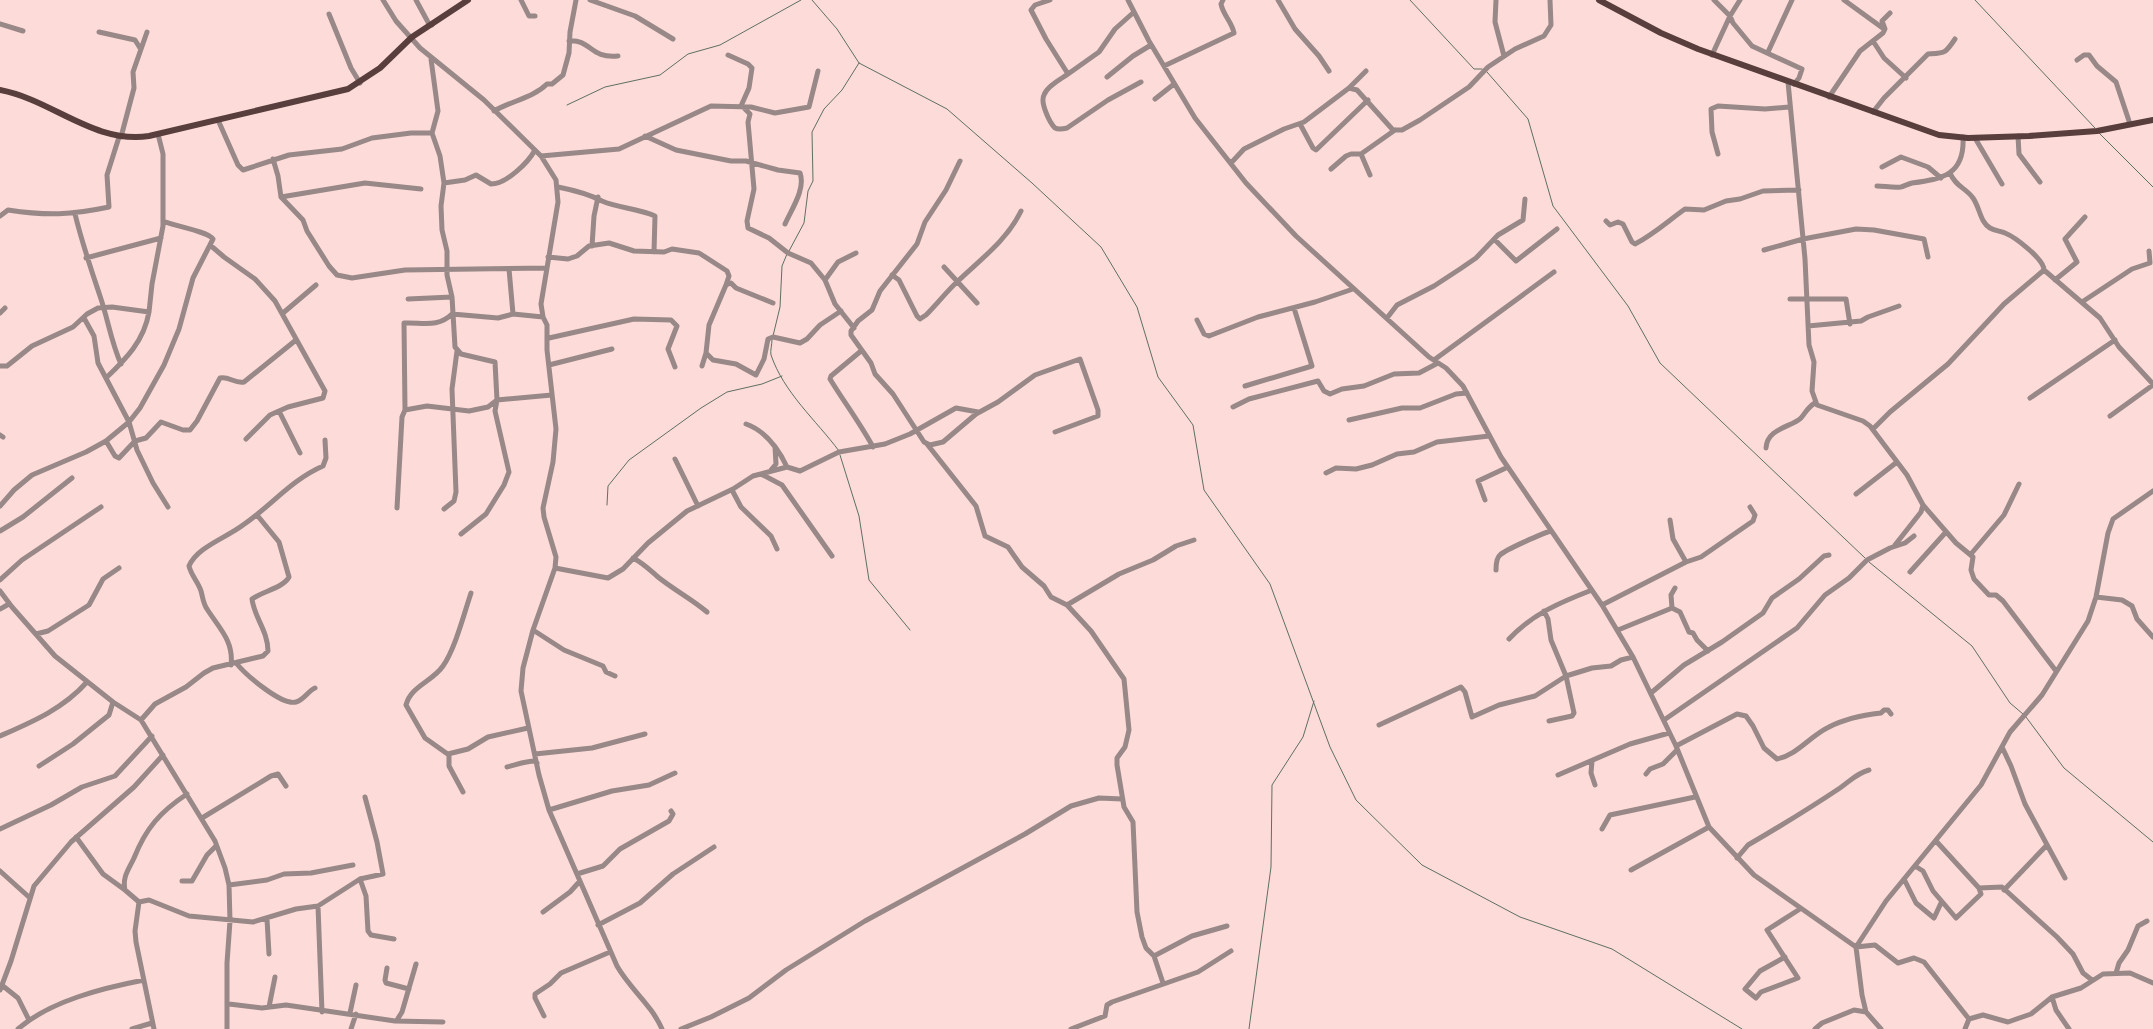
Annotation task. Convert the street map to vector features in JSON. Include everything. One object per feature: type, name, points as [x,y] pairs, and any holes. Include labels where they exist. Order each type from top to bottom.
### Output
[{"type":"main road","points":[[0,90],[33,100],[93,128],[120,137],[135,138],[158,134],[339,92],[360,83],[380,68],[412,37],[468,0]]},
{"type":"main road","points":[[1599,0],[1661,33],[1712,54],[1930,132],[1963,138],[2018,136],[2097,131],[2153,120]]},
{"type":"street","points":[[383,0],[396,21],[431,58],[484,100],[541,156],[554,176],[558,187],[558,202],[541,304],[549,338],[549,366],[556,429],[544,517],[556,557],[555,568],[533,630],[521,680],[521,691],[528,728],[549,810],[610,952],[624,976],[653,1011],[662,1029]]},
{"type":"street","points":[[416,0],[429,24],[432,25]]},
{"type":"street","points":[[521,0],[529,16],[535,16]]},
{"type":"street","points":[[494,111],[512,101],[529,96],[547,84],[552,84],[562,78],[569,53],[569,41],[576,0]]},
{"type":"street","points":[[590,0],[635,16],[673,39]]},
{"type":"street","points":[[1050,0],[1035,5],[1031,10],[1046,39],[1068,74]]},
{"type":"street","points":[[1128,0],[1151,45],[1200,126],[1270,210],[1353,289],[1452,373],[1467,392],[1489,436],[1508,467],[1602,605],[1633,657],[1664,720],[1709,828],[1754,875],[1856,947],[1875,945],[1898,963],[1914,958],[1924,962],[1969,1019]]},
{"type":"street","points":[[1164,66],[1234,33],[1233,26],[1222,11],[1221,4],[1223,0]]},
{"type":"street","points":[[1278,0],[1295,29],[1319,56],[1329,71]]},
{"type":"street","points":[[1496,0],[1495,22],[1504,56]]},
{"type":"street","points":[[1331,169],[1346,156],[1361,154],[1395,130],[1402,130],[1444,105],[1471,85],[1488,66],[1520,46],[1538,40],[1547,32],[1551,25],[1550,0]]},
{"type":"street","points":[[1714,0],[1730,16],[1733,23],[1752,46],[1802,69],[1799,78],[1791,83],[1790,107],[1803,239],[1809,345],[1814,362],[1812,391],[1815,403]]},
{"type":"street","points":[[1712,54],[1730,16],[1740,0]]},
{"type":"street","points":[[1768,52],[1792,0]]},
{"type":"street","points":[[1844,0],[1885,29]]},
{"type":"street","points":[[1134,12],[1115,29],[1099,52],[1044,93],[1042,100],[1056,129],[1061,130],[1067,128],[1108,100],[1141,82]]},
{"type":"street","points":[[1885,29],[1882,21],[1890,13]]},
{"type":"street","points":[[329,14],[351,68],[360,83]]},
{"type":"street","points":[[0,24],[23,32]]},
{"type":"street","points":[[1829,97],[1860,51],[1883,33],[1885,29]]},
{"type":"street","points":[[99,32],[135,40],[140,48]]},
{"type":"street","points":[[0,216],[8,210],[50,215],[75,214],[109,207],[107,175],[134,88],[133,72],[147,32]]},
{"type":"street","points":[[1873,112],[1884,98],[1928,54],[1943,53],[1955,39]]},
{"type":"street","points":[[569,41],[577,40],[603,57],[618,56]]},
{"type":"street","points":[[1873,41],[1884,58],[1906,78]]},
{"type":"street","points":[[1106,77],[1151,45]]},
{"type":"street","points":[[2077,60],[2084,54],[2090,56],[2097,66],[2115,80],[2130,124]]},
{"type":"street","points":[[728,55],[748,64],[752,68],[749,88],[742,106]]},
{"type":"street","points":[[431,58],[438,110],[432,133],[440,156],[444,183],[442,220],[447,251],[447,279],[452,297],[452,314],[457,351],[452,389],[456,492],[454,501],[444,510]]},
{"type":"street","points":[[541,156],[617,150],[711,106],[742,106],[775,114],[809,107],[818,71]]},
{"type":"street","points":[[1231,163],[1244,149],[1284,129],[1300,124],[1350,88],[1366,71]]},
{"type":"street","points":[[1155,99],[1174,84]]},
{"type":"street","points":[[1350,88],[1357,90],[1368,100],[1395,130]]},
{"type":"street","points":[[1300,124],[1313,148],[1316,150],[1368,100]]},
{"type":"street","points":[[742,106],[750,114],[748,122],[753,164],[754,189],[748,228],[768,238],[788,253],[811,264],[825,280],[836,304],[854,328]]},
{"type":"street","points":[[1718,154],[1712,132],[1711,110],[1718,106],[1765,110],[1790,107]]},
{"type":"street","points":[[218,120],[238,165],[243,170],[289,155],[342,149],[372,138],[411,133],[432,133]]},
{"type":"street","points":[[106,378],[121,364],[138,342],[147,323],[163,221],[163,154],[158,134]]},
{"type":"street","points":[[645,136],[676,150],[801,174],[798,199],[785,224]]},
{"type":"street","points":[[2018,136],[2019,154],[2040,182]]},
{"type":"street","points":[[1877,186],[1902,187],[1940,178],[1950,173],[1957,167],[1961,157],[1963,138]]},
{"type":"street","points":[[1975,138],[2002,184]]},
{"type":"street","points":[[444,183],[465,180],[476,175],[490,184],[500,183],[516,172],[535,150]]},
{"type":"street","points":[[1361,154],[1370,175]]},
{"type":"street","points":[[1882,167],[1901,157],[1928,167],[1940,178]]},
{"type":"street","points":[[273,159],[281,197],[303,220],[307,231],[328,266],[337,275],[352,278],[405,270],[547,268]]},
{"type":"street","points":[[960,161],[946,190],[925,222],[917,244],[878,295],[872,310],[858,321],[851,331],[875,374],[893,394],[916,431],[976,506],[985,536],[1008,547],[1022,567],[1044,586],[1051,597],[1067,605],[1091,631],[1124,679],[1129,730],[1125,747],[1117,758],[1122,799],[1125,810],[1133,822],[1138,919],[1146,948],[1154,956],[1163,983]]},
{"type":"street","points":[[1950,173],[1956,185],[1972,197],[1980,209],[1983,220],[1990,228],[2007,234],[2042,262],[2044,270],[2100,318],[2115,340],[2153,385],[2110,416]]},
{"type":"street","points":[[281,197],[365,183],[421,189]]},
{"type":"street","points":[[558,187],[635,208],[655,216],[654,252]]},
{"type":"street","points":[[1606,221],[1610,225],[1618,222],[1625,225],[1630,239],[1635,244],[1655,232],[1665,222],[1674,219],[1684,209],[1704,210],[1726,200],[1740,199],[1759,192],[1799,190]]},
{"type":"street","points":[[592,246],[594,216],[598,197]]},
{"type":"street","points":[[1388,318],[1397,305],[1434,286],[1476,258],[1494,239],[1522,220],[1525,200]]},
{"type":"street","points":[[892,275],[899,280],[917,316],[920,318],[926,315],[957,282],[987,256],[1008,232],[1021,211]]},
{"type":"street","points":[[75,214],[86,258],[104,307],[114,347],[121,364]]},
{"type":"street","points":[[2055,280],[2077,262],[2065,239],[2085,217]]},
{"type":"street","points":[[0,506],[14,490],[32,475],[86,452],[106,441],[129,422],[150,393],[179,329],[193,278],[212,238],[210,235],[163,221]]},
{"type":"street","points":[[1494,239],[1516,261],[1557,229]]},
{"type":"street","points":[[1764,250],[1803,239],[1856,229],[1874,230],[1924,239],[1928,258]]},
{"type":"street","points":[[86,258],[161,238]]},
{"type":"street","points":[[548,257],[568,259],[592,246],[609,243],[634,252],[664,252],[672,250],[702,254],[727,272],[728,276],[709,325],[706,353],[702,366]]},
{"type":"street","points":[[210,245],[255,279],[275,301],[325,391],[323,398],[270,416],[246,439]]},
{"type":"street","points":[[2082,302],[2132,269],[2150,263],[2149,251]]},
{"type":"street","points":[[825,280],[838,262],[856,253]]},
{"type":"street","points":[[944,267],[978,303]]},
{"type":"street","points":[[510,268],[513,314]]},
{"type":"street","points":[[1873,429],[1890,412],[1948,364],[2004,304],[2044,270]]},
{"type":"street","points":[[1233,407],[1249,399],[1318,382],[1324,391],[1330,394],[1342,389],[1364,386],[1394,374],[1419,373],[1554,272]]},
{"type":"street","points":[[726,285],[731,284],[736,288],[773,303]]},
{"type":"street","points":[[283,313],[316,285]]},
{"type":"street","points":[[1197,320],[1204,334],[1208,336],[1258,317],[1294,308],[1353,289]]},
{"type":"street","points":[[408,299],[452,297]]},
{"type":"street","points":[[1790,299],[1846,299],[1850,324]]},
{"type":"street","points":[[1808,326],[1862,322],[1868,316],[1899,306]]},
{"type":"street","points":[[0,366],[8,366],[32,346],[73,327],[87,314],[104,307],[148,312]]},
{"type":"street","points":[[0,313],[4,308]]},
{"type":"street","points":[[1245,386],[1312,366],[1294,308]]},
{"type":"street","points":[[706,353],[713,360],[736,364],[756,375],[764,359],[768,339],[773,337],[800,343],[807,339],[820,325],[841,312]]},
{"type":"street","points":[[452,314],[498,318],[513,314],[543,317]]},
{"type":"street","points":[[398,508],[402,418],[405,410],[404,322],[432,324],[446,321],[452,314]]},
{"type":"street","points":[[84,318],[94,336],[98,363],[129,422],[137,450],[168,508]]},
{"type":"street","points":[[549,338],[634,319],[671,320],[677,326],[668,349],[675,367]]},
{"type":"street","points":[[106,441],[115,456],[119,458],[135,441],[146,438],[161,422],[183,430],[190,430],[197,421],[220,378],[226,377],[236,382],[244,382],[296,340]]},
{"type":"street","points":[[2030,398],[2115,340]]},
{"type":"street","points":[[549,366],[612,349]]},
{"type":"street","points":[[861,350],[831,376],[830,380],[861,425],[873,447]]},
{"type":"street","points":[[457,351],[460,354],[495,362],[497,400],[495,411],[509,472],[504,485],[486,514],[461,534]]},
{"type":"street","points":[[927,444],[943,442],[979,412],[998,402],[1035,375],[1079,359],[1098,410],[1098,416],[1055,432]]},
{"type":"street","points":[[1350,420],[1402,408],[1420,408],[1456,394],[1467,392]]},
{"type":"street","points":[[405,410],[427,406],[454,411],[469,411],[488,407],[497,400],[552,395]]},
{"type":"street","points":[[1815,403],[1842,415],[1863,420],[1873,429],[1907,475],[1923,506],[1963,550],[1971,554],[1974,561],[1971,570],[1974,578],[1989,595],[1996,595],[2002,601],[2056,671]]},
{"type":"street","points":[[1766,448],[1766,444],[1776,431],[1800,419],[1809,406],[1815,403]]},
{"type":"street","points":[[555,568],[608,578],[623,569],[677,519],[698,506],[732,490],[748,478],[771,470],[787,468],[800,471],[844,450],[873,447],[916,431],[956,408],[979,412]]},
{"type":"street","points":[[279,412],[300,453]]},
{"type":"street","points":[[746,424],[764,432],[781,453],[787,468]]},
{"type":"street","points":[[1326,473],[1336,468],[1356,469],[1372,465],[1397,454],[1414,452],[1435,442],[1489,436]]},
{"type":"street","points":[[231,665],[231,652],[226,634],[206,608],[202,600],[201,591],[189,566],[192,560],[203,551],[257,514],[304,475],[323,466],[326,458],[325,440]]},
{"type":"street","points":[[771,470],[776,464],[775,447]]},
{"type":"street","points":[[675,459],[698,506]]},
{"type":"street","points":[[1856,494],[1897,462]]},
{"type":"street","points":[[1485,500],[1478,481],[1508,467]]},
{"type":"street","points":[[760,474],[782,484],[832,556]]},
{"type":"street","points":[[0,531],[23,517],[72,478]]},
{"type":"street","points":[[1971,554],[2004,515],[2019,484]]},
{"type":"street","points":[[732,490],[741,507],[770,536],[776,549]]},
{"type":"street","points":[[1881,1029],[1866,1012],[1856,947],[1886,901],[1981,785],[2010,732],[2042,695],[2088,621],[2096,597],[2108,533],[2113,519],[2153,491]]},
{"type":"street","points":[[1602,605],[1686,562],[1701,557],[1753,521],[1755,515],[1750,506]]},
{"type":"street","points":[[1895,546],[1922,512],[1923,506]]},
{"type":"street","points":[[0,580],[22,560],[100,507]]},
{"type":"street","points":[[140,720],[155,704],[186,687],[213,668],[237,664],[263,656],[268,651],[266,636],[259,615],[253,606],[252,598],[282,584],[289,577],[279,542],[257,514]]},
{"type":"street","points":[[1670,520],[1674,539],[1686,562]]},
{"type":"street","points":[[1496,570],[1496,564],[1500,555],[1537,535],[1551,531]]},
{"type":"street","points":[[1910,572],[1946,532]]},
{"type":"street","points":[[1664,720],[1796,628],[1825,595],[1848,578],[1867,560],[1905,543],[1914,536]]},
{"type":"street","points":[[1067,605],[1119,574],[1153,560],[1176,546],[1194,540]]},
{"type":"street","points":[[1651,693],[1684,665],[1708,651],[1763,613],[1772,598],[1799,579],[1824,556],[1829,555]]},
{"type":"street","points":[[633,558],[644,564],[658,577],[707,612]]},
{"type":"street","points":[[36,634],[48,631],[89,605],[103,579],[119,568]]},
{"type":"street","points":[[1672,608],[1671,595],[1676,588]]},
{"type":"street","points":[[1509,639],[1518,630],[1555,604],[1592,590]]},
{"type":"street","points":[[0,591],[9,604],[55,656],[87,682],[140,720],[152,736],[202,818],[225,868],[229,885],[230,921],[227,963],[229,1004],[227,1029]]},
{"type":"street","points":[[463,792],[450,766],[449,756],[425,738],[406,705],[411,693],[437,673],[449,657],[471,593]]},
{"type":"street","points":[[2096,597],[2122,600],[2132,606],[2137,619],[2153,637]]},
{"type":"street","points":[[0,609],[9,604]]},
{"type":"street","points":[[1618,630],[1672,608],[1680,612],[1689,632],[1694,633],[1697,640],[1708,651]]},
{"type":"street","points":[[1544,611],[1548,619],[1551,640],[1566,676],[1574,713],[1572,716],[1549,721]]},
{"type":"street","points":[[533,630],[564,650],[603,666],[606,672],[615,676]]},
{"type":"street","points":[[1379,725],[1461,687],[1465,692],[1472,717],[1499,705],[1534,696],[1566,676],[1592,668],[1612,666],[1633,657]]},
{"type":"street","points":[[237,664],[253,680],[288,702],[297,702],[315,688]]},
{"type":"street","points":[[0,736],[49,713],[64,703],[87,682]]},
{"type":"street","points":[[39,766],[73,744],[109,715],[114,702]]},
{"type":"street","points":[[1646,774],[1663,764],[1676,748],[1737,714],[1746,716],[1754,726],[1764,748],[1777,759],[1797,750],[1828,727],[1881,713],[1884,710],[1888,710],[1891,714]]},
{"type":"street","points":[[449,756],[455,752],[468,750],[488,737],[528,728]]},
{"type":"street","points":[[1558,775],[1630,744],[1669,733]]},
{"type":"street","points":[[535,754],[592,748],[645,734]]},
{"type":"street","points":[[0,829],[51,805],[82,787],[115,776],[152,736]]},
{"type":"street","points":[[2002,747],[2025,804],[2065,878]]},
{"type":"street","points":[[30,1020],[18,998],[1,988],[34,886],[76,837],[134,787],[163,755]]},
{"type":"street","points":[[506,766],[518,765],[529,761],[535,761],[537,764]]},
{"type":"street","points":[[1592,761],[1591,773],[1596,785]]},
{"type":"street","points":[[1737,858],[1748,845],[1840,788],[1855,778],[1858,773],[1869,770]]},
{"type":"street","points":[[549,810],[612,791],[649,785],[675,773]]},
{"type":"street","points":[[202,818],[272,776],[278,774],[286,786]]},
{"type":"street","points":[[125,890],[124,879],[143,835],[163,812],[187,794]]},
{"type":"street","points":[[139,902],[149,900],[188,916],[253,922],[296,909],[318,906],[360,879],[382,874],[377,842],[365,797]]},
{"type":"street","points":[[1602,829],[1610,815],[1695,797]]},
{"type":"street","points":[[681,1029],[711,1017],[749,998],[786,970],[865,921],[1025,834],[1072,806],[1099,798],[1122,799]]},
{"type":"street","points":[[577,874],[603,866],[620,850],[669,821],[673,814],[672,812]]},
{"type":"street","points":[[1631,870],[1709,828]]},
{"type":"street","points":[[76,837],[103,874],[139,902]]},
{"type":"street","points":[[1914,866],[1923,871],[1941,903],[1956,918],[1981,894],[1979,888],[1936,841]]},
{"type":"street","points":[[2004,890],[2047,845]]},
{"type":"street","points":[[182,881],[192,881],[208,855],[216,846]]},
{"type":"street","points":[[598,925],[640,903],[673,874],[714,846]]},
{"type":"street","points":[[229,885],[267,880],[280,874],[311,873],[353,865]]},
{"type":"street","points":[[0,871],[30,898]]},
{"type":"street","points":[[360,879],[366,896],[369,934],[394,939]]},
{"type":"street","points":[[1904,879],[1916,903],[1934,918],[1941,903]]},
{"type":"street","points":[[543,912],[570,892],[580,881]]},
{"type":"street","points":[[1979,888],[2002,887],[2073,954],[2083,973],[2092,980]]},
{"type":"street","points":[[132,1029],[153,1026],[135,930],[139,902]]},
{"type":"street","points":[[318,906],[322,1012]]},
{"type":"street","points":[[1785,957],[1760,971],[1745,989],[1756,998],[1760,992],[1798,978],[1785,957],[1767,930],[1800,909]]},
{"type":"street","points":[[267,919],[269,954]]},
{"type":"street","points":[[2116,973],[2118,963],[2128,950],[2138,926],[2147,921]]},
{"type":"street","points":[[1154,956],[1192,936],[1227,926]]},
{"type":"street","points":[[1071,1029],[1105,1016],[1107,1005],[1112,1002],[1154,989],[1163,983],[1198,972],[1231,951]]},
{"type":"street","points":[[544,1016],[535,998],[535,994],[550,984],[561,973],[610,952]]},
{"type":"street","points":[[397,1020],[402,1012],[416,964]]},
{"type":"street","points":[[387,968],[386,983],[409,989]]},
{"type":"street","points":[[1969,1019],[1983,1015],[2008,1022],[2031,1014],[2052,997],[2081,988],[2103,974],[2130,973],[2153,983]]},
{"type":"street","points":[[269,1006],[275,977]]},
{"type":"street","points":[[18,1029],[30,1020],[61,1004],[120,985],[144,980]]},
{"type":"street","points":[[351,1029],[356,985]]},
{"type":"street","points":[[2052,997],[2056,1010],[2070,1029]]},
{"type":"street","points":[[229,1004],[262,1008],[286,1005],[322,1012],[397,1020],[443,1022]]},
{"type":"street","points":[[1815,1029],[1822,1023],[1854,1010],[1866,1012]]},
{"type":"street","points":[[1965,1029],[1969,1019]]},
{"type":"waterway","points":[[567,105],[605,87],[660,75],[688,54],[720,45],[801,0]]},
{"type":"waterway","points":[[812,0],[837,29],[859,63],[947,109],[1032,183],[1101,247],[1137,307],[1158,377],[1193,425],[1204,490],[1270,584],[1330,747],[1356,800],[1422,865],[1520,917],[1612,949],[1742,1029]]},
{"type":"waterway","points":[[1410,0],[1474,69],[1482,69]]},
{"type":"waterway","points":[[1975,0],[2095,128]]},
{"type":"waterway","points":[[789,251],[804,223],[808,191],[813,181],[812,132],[824,109],[842,90],[859,63]]},
{"type":"waterway","points":[[1487,72],[1528,119],[1553,206],[1628,306],[1660,363],[1865,558]]},
{"type":"waterway","points":[[2099,133],[2153,187]]},
{"type":"waterway","points":[[773,336],[780,307],[782,266],[787,254]]},
{"type":"waterway","points":[[772,340],[771,355],[784,382],[801,406],[839,451]]},
{"type":"waterway","points":[[607,505],[608,486],[629,460],[701,408],[727,392],[762,384],[782,376]]},
{"type":"waterway","points":[[840,455],[859,516],[869,580],[910,630]]},
{"type":"waterway","points":[[1869,562],[1972,646],[2010,703],[2023,714]]},
{"type":"waterway","points":[[1249,1029],[1271,867],[1272,785],[1303,737],[1314,701]]},
{"type":"waterway","points":[[2026,717],[2064,768],[2153,842]]}]
